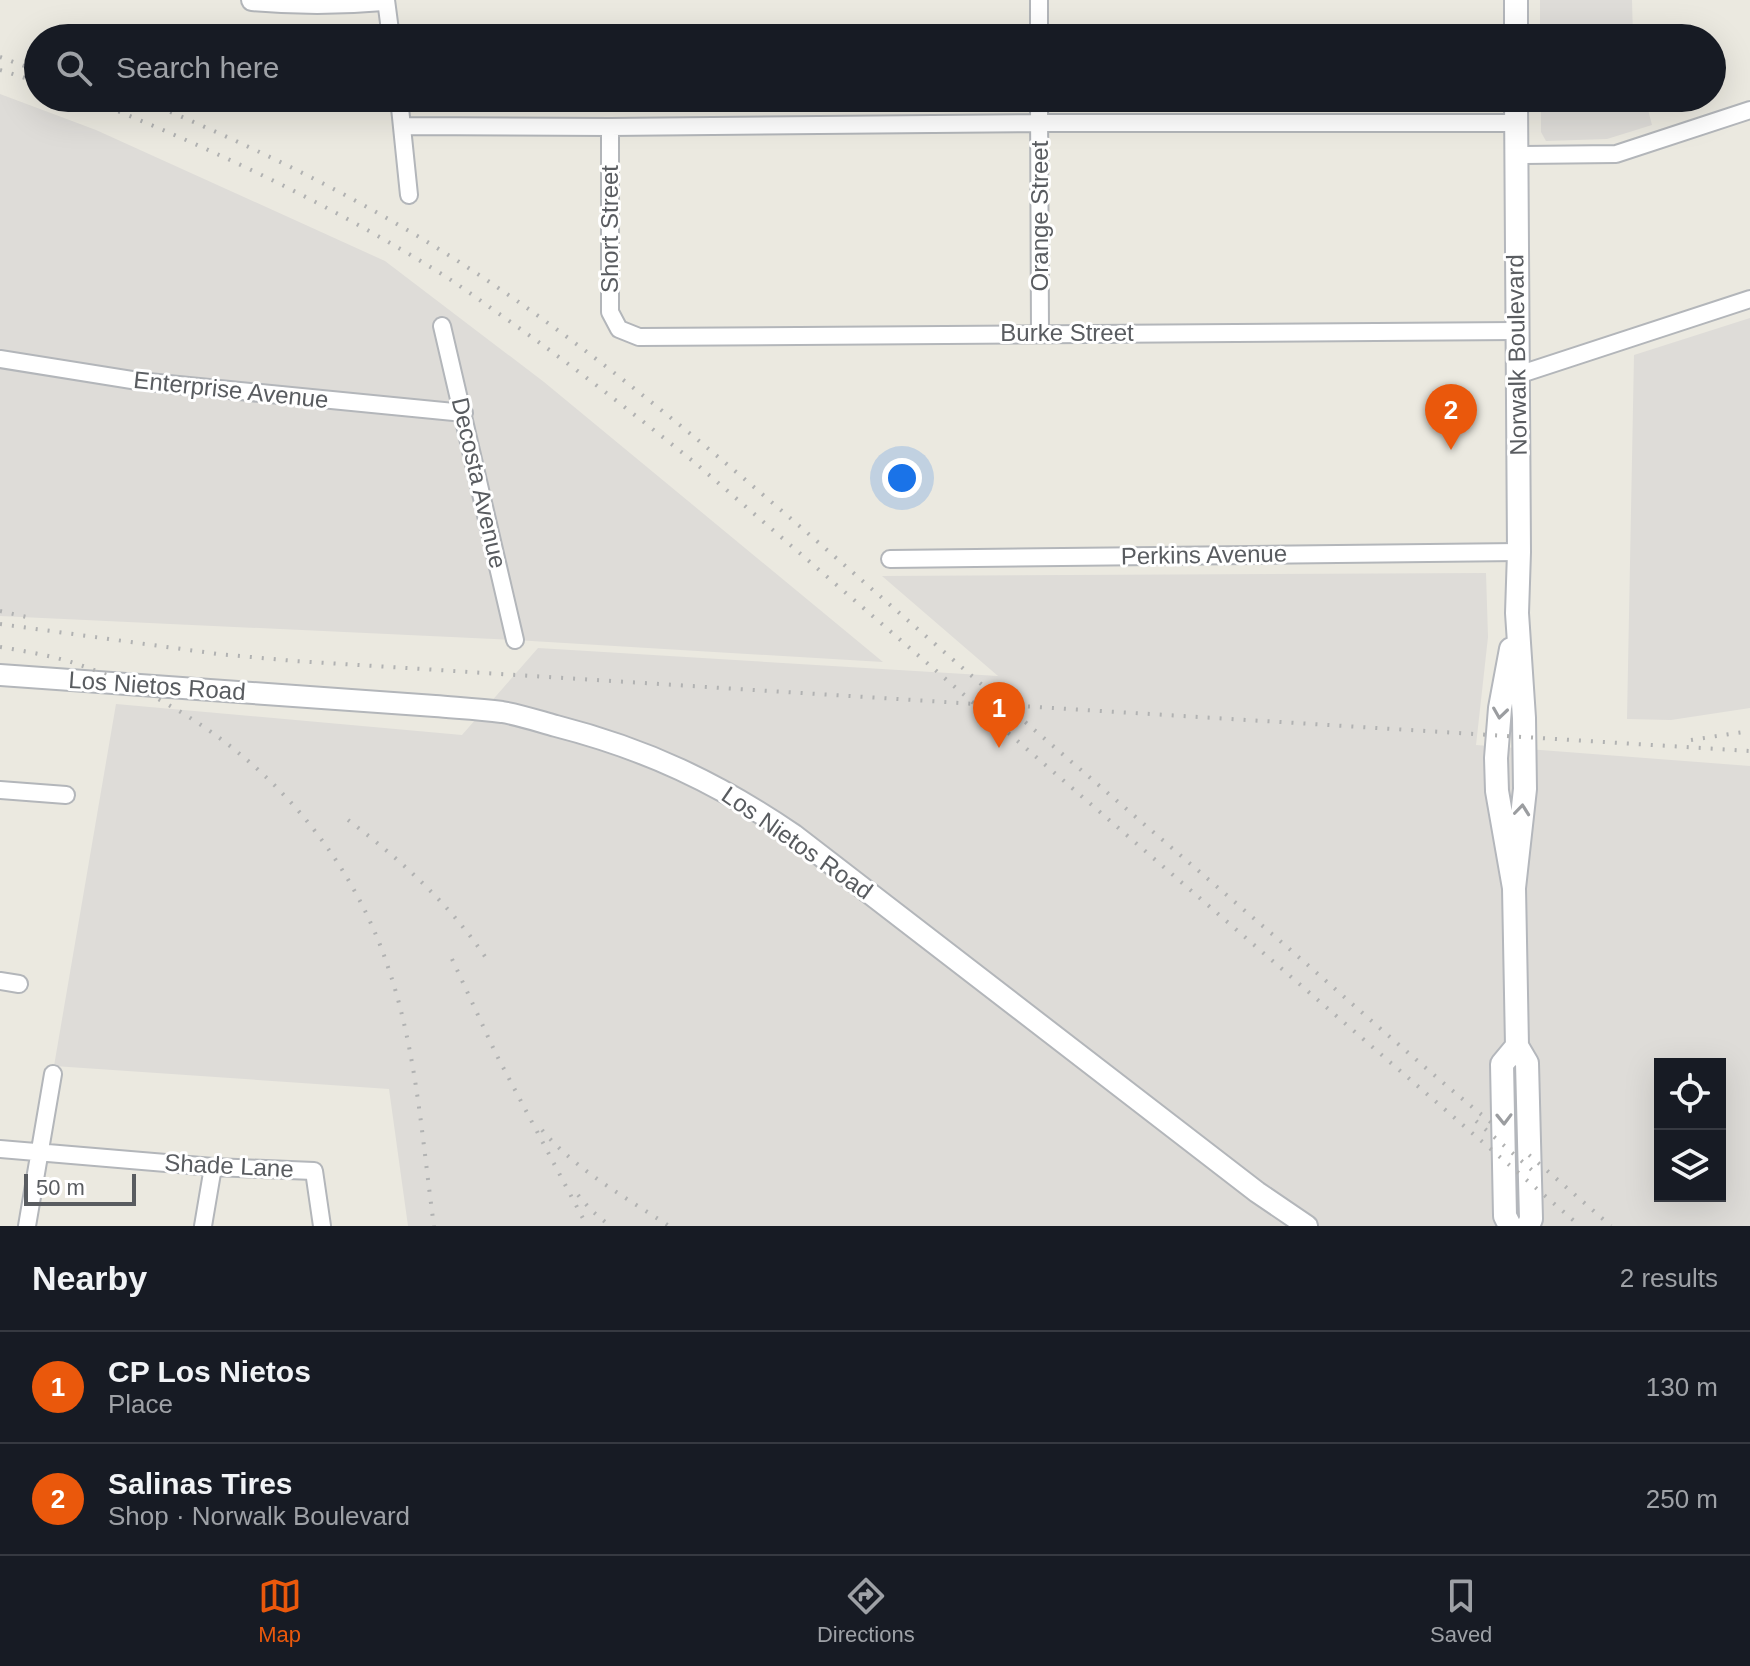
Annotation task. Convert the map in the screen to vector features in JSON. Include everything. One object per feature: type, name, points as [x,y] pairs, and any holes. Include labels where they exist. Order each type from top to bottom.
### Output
[{"type":"main road","points":[[1516,0],[1516,24]]},
{"type":"main road","name":"Norwalk Boulevard","points":[[1516,112],[1519,552],[1517,613],[1500,708],[1496,758],[1497,791],[1514,888],[1517,1046],[1527,1063],[1531,1219],[1528,1226]]},
{"type":"main road","name":"Norwalk Boulevard","points":[[1510,1226],[1505,1216],[1502,1064],[1517,1046]]},
{"type":"street","points":[[252,0],[295,4],[384,0],[388,24]]},
{"type":"street","points":[[1039,0],[1039,24]]},
{"type":"street","points":[[1515,155],[1616,154],[1750,110]]},
{"type":"street","points":[[401,112],[409,195]]},
{"type":"street","name":"Orange Street","points":[[1040,112],[1040,334]]},
{"type":"street","points":[[403,126],[1516,123]]},
{"type":"street","name":"Short Street","points":[[610,127],[610,312],[619,329]]},
{"type":"street","points":[[1518,375],[1750,299]]},
{"type":"street","name":"Decosta Avenue","points":[[442,326],[515,640]]},
{"type":"street","name":"Burke Street","points":[[619,329],[639,337],[1517,331]]},
{"type":"street","name":"Enterprise Avenue","points":[[0,359],[138,381],[464,413]]},
{"type":"street","name":"Perkins Avenue","points":[[890,559],[1519,552]]},
{"type":"street","name":"Los Nietos Road","points":[[0,675],[420,704],[504,713],[573,730],[642,752],[752,806],[794,835],[1257,1192],[1307,1226]]},
{"type":"street","points":[[0,790],[66,795]]},
{"type":"street","points":[[0,981],[19,984]]},
{"type":"street","points":[[27,1226],[53,1074]]},
{"type":"street","name":"Shade Lane","points":[[0,1149],[213,1167],[314,1171],[322,1226]]},
{"type":"street","points":[[203,1226],[213,1167]]},
{"type":"shaded area","points":[[1540,0],[1632,0],[1633,24],[1540,24]]},
{"type":"shaded area","points":[[0,94],[24,103],[24,112],[48,112],[96,130],[385,261],[544,382],[883,662],[515,640],[0,616]]},
{"type":"shaded area","points":[[1541,112],[1649,112],[1652,125],[1607,139],[1546,141],[1541,132]]},
{"type":"shaded area","points":[[1750,318],[1750,708],[1671,720],[1627,719],[1634,355]]},
{"type":"shaded area","points":[[1486,573],[1488,637],[1476,745],[1750,766],[1750,1226],[408,1226],[389,1089],[54,1066],[116,704],[462,735],[538,648],[998,676],[882,576]]},
{"type":"railway","points":[[0,57],[24,66]]},
{"type":"railway","points":[[0,70],[24,78]]},
{"type":"railway","points":[[119,112],[221,156],[398,247],[521,329],[621,404],[694,462],[1580,1226]]},
{"type":"railway","points":[[169,112],[320,182],[409,231],[494,285],[605,366],[764,496],[1493,1124]]},
{"type":"railway","points":[[0,611],[31,618]]},
{"type":"railway","points":[[0,624],[218,654],[295,661],[976,704]]},
{"type":"railway","points":[[0,647],[71,662],[125,683],[176,709],[224,741],[267,778],[306,820],[340,866],[368,916],[389,970],[412,1065],[434,1226]]},
{"type":"railway","points":[[1004,705],[1750,751]]},
{"type":"railway","points":[[1691,740],[1750,731]]},
{"type":"railway","points":[[348,820],[424,884],[458,921],[488,961]]},
{"type":"railway","points":[[452,959],[496,1054],[587,1226]]},
{"type":"railway","points":[[1476,1121],[1533,1171]]},
{"type":"railway","points":[[542,1130],[570,1158],[669,1226]]},
{"type":"railway","points":[[1529,1155],[1611,1226]]},
{"type":"railway","points":[[578,1195],[610,1226]]},
{"type":"place","name":"Salinas Tires","points":[[1451,450]]},
{"type":"place","name":"CP Los Nietos","points":[[999,748]]}]
